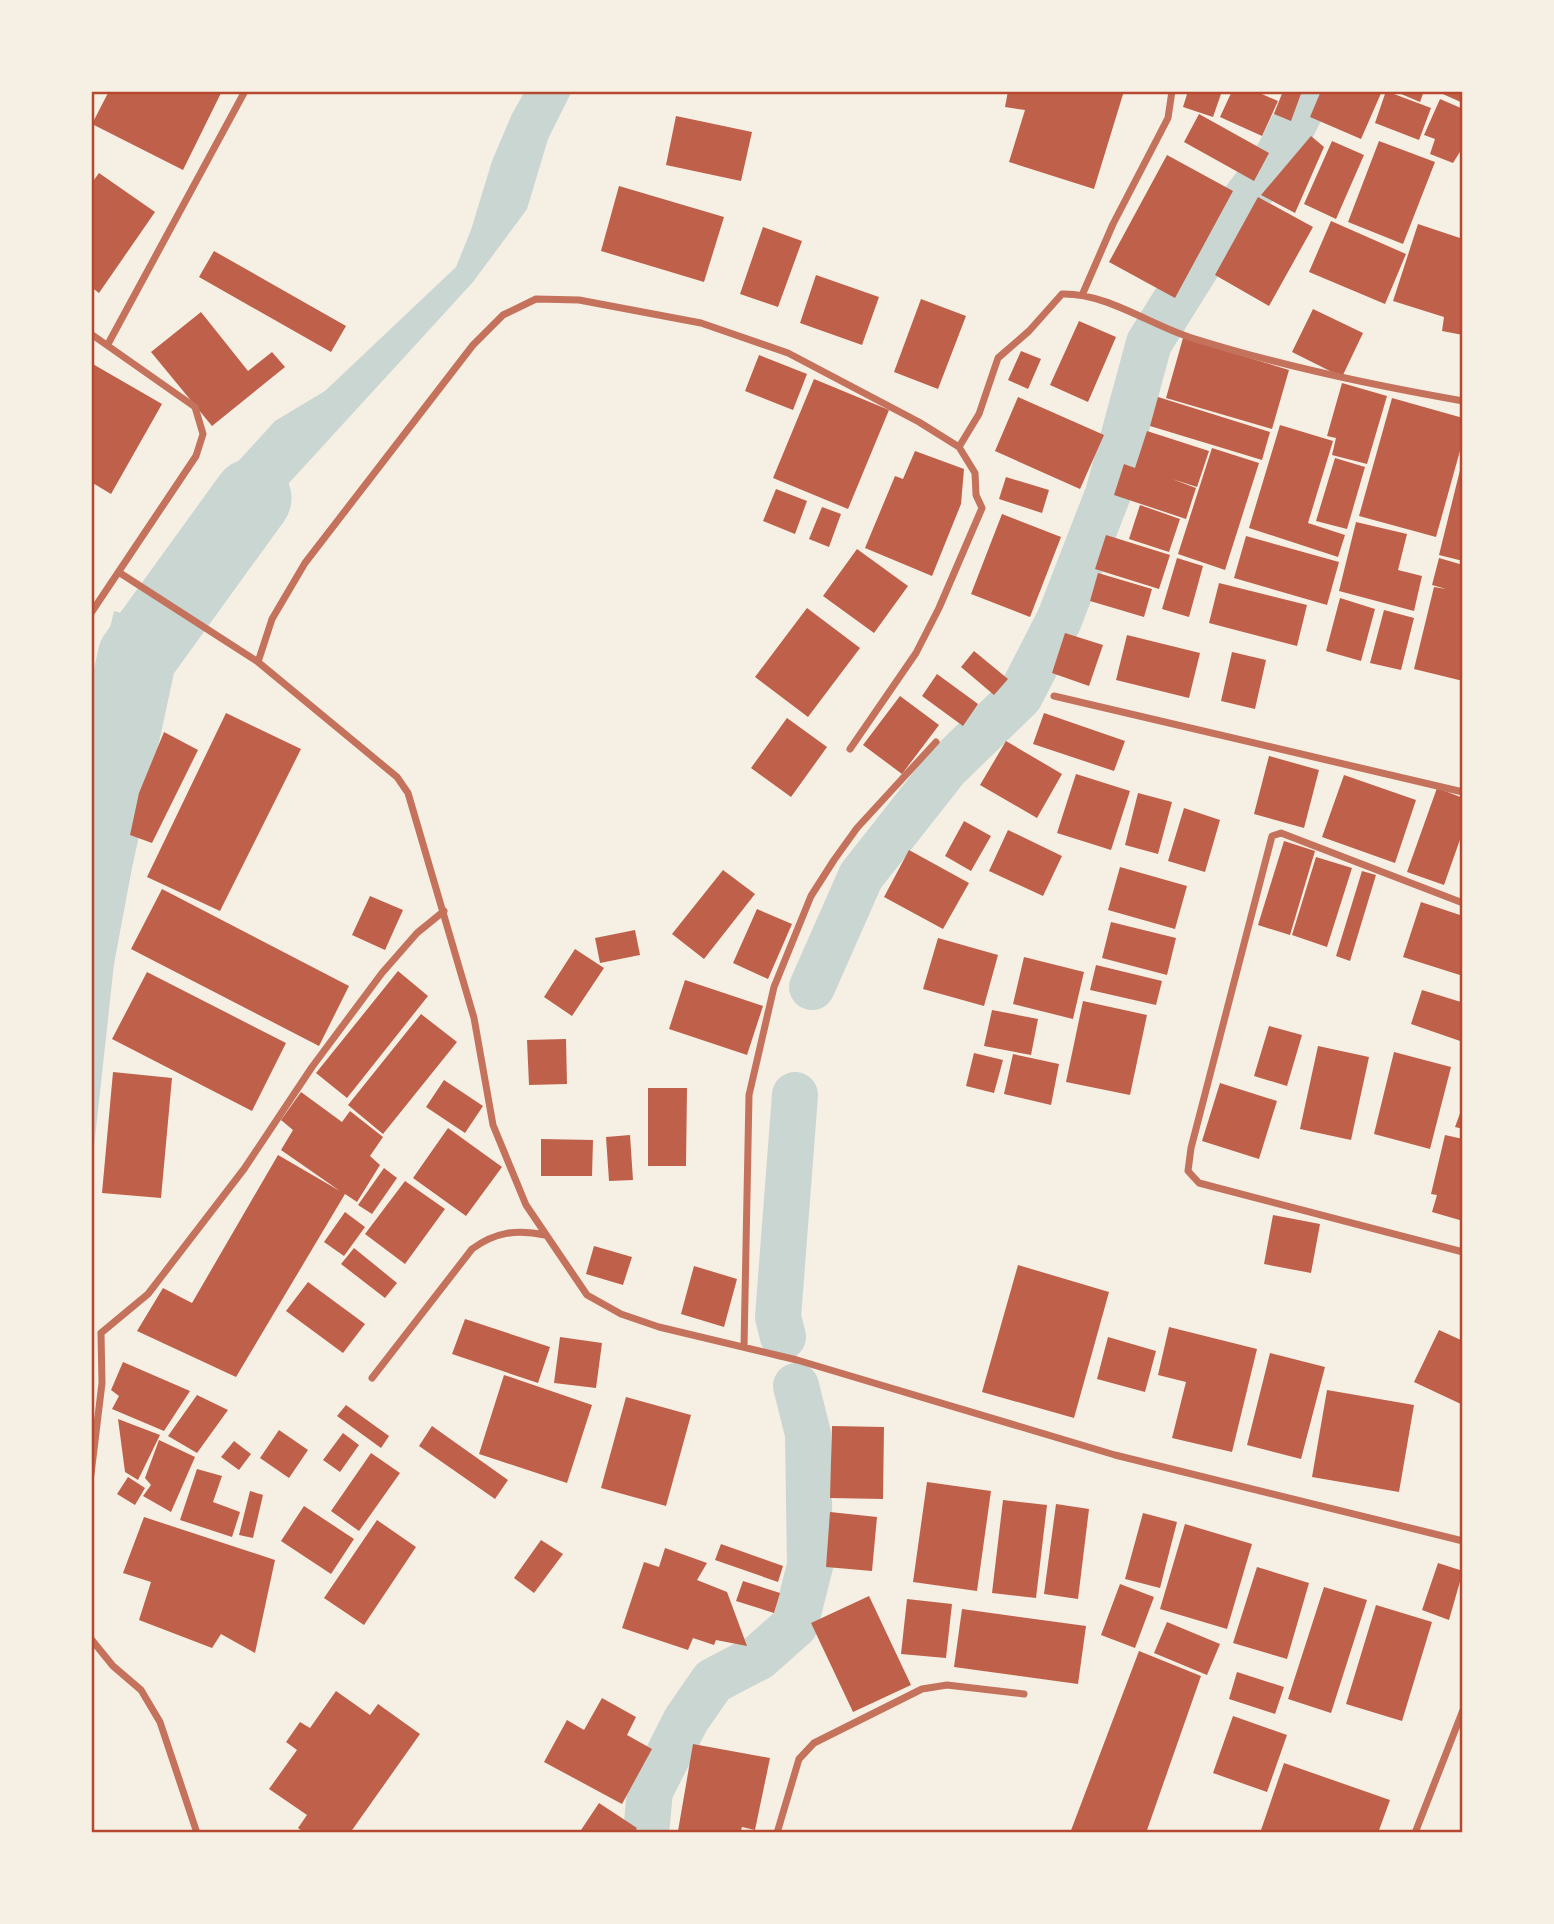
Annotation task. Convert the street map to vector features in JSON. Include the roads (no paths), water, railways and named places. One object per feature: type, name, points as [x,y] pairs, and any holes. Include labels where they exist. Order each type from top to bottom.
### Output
[{"type":"street","points":[[108,344],[246,91]]},
{"type":"street","points":[[1083,293],[1112,224],[1168,118],[1172,91]]},
{"type":"street","points":[[959,447],[979,414],[998,358],[1029,331],[1062,294],[1083,293],[1189,337],[1281,365],[1463,401]]},
{"type":"street","points":[[258,662],[272,619],[305,563],[473,345],[503,315],[523,303],[554,298],[579,300],[701,323],[788,353],[919,422],[959,447],[975,473],[976,495],[982,508],[939,608],[916,653],[850,749]]},
{"type":"street","points":[[91,334],[195,407],[203,426],[196,456],[91,613]]},
{"type":"street","points":[[120,573],[258,662],[397,777],[414,808],[474,1018],[493,1125],[516,1187],[587,1295],[639,1322],[797,1360],[1127,1458],[1463,1541]]},
{"type":"street","points":[[1054,696],[1463,792]]},
{"type":"street","points":[[744,1347],[749,1096],[774,987],[811,896],[834,860],[857,828],[936,742]]},
{"type":"street","points":[[1463,903],[1281,833],[1272,836],[1191,1148],[1188,1171],[1199,1183],[1463,1252]]},
{"type":"street","points":[[101,1333],[148,1294],[244,1169],[382,973],[417,933],[444,911]]},
{"type":"street","points":[[372,1378],[472,1249],[488,1238],[505,1233],[525,1231],[546,1235]]},
{"type":"street","points":[[91,1331],[101,1333]]},
{"type":"street","points":[[91,1474],[102,1383],[101,1333]]},
{"type":"street","points":[[91,1639],[113,1665],[141,1690],[160,1722],[197,1833]]},
{"type":"street","points":[[777,1833],[799,1759],[824,1737],[922,1689],[947,1685],[1024,1694]]},
{"type":"street","points":[[1415,1833],[1463,1710]]},
{"type":"waterway","points":[[812,987],[861,876],[946,768],[1020,696],[1059,620],[1108,494],[1149,343],[1207,250],[1279,154],[1310,91]]},
{"type":"waterway","points":[[91,871],[137,657],[252,498]]},
{"type":"waterway","points":[[783,1337],[778,1317],[795,1095]]},
{"type":"waterway","points":[[646,1833],[650,1791],[686,1720],[713,1681],[759,1657],[795,1625],[810,1566],[808,1434],[796,1386]]}]
